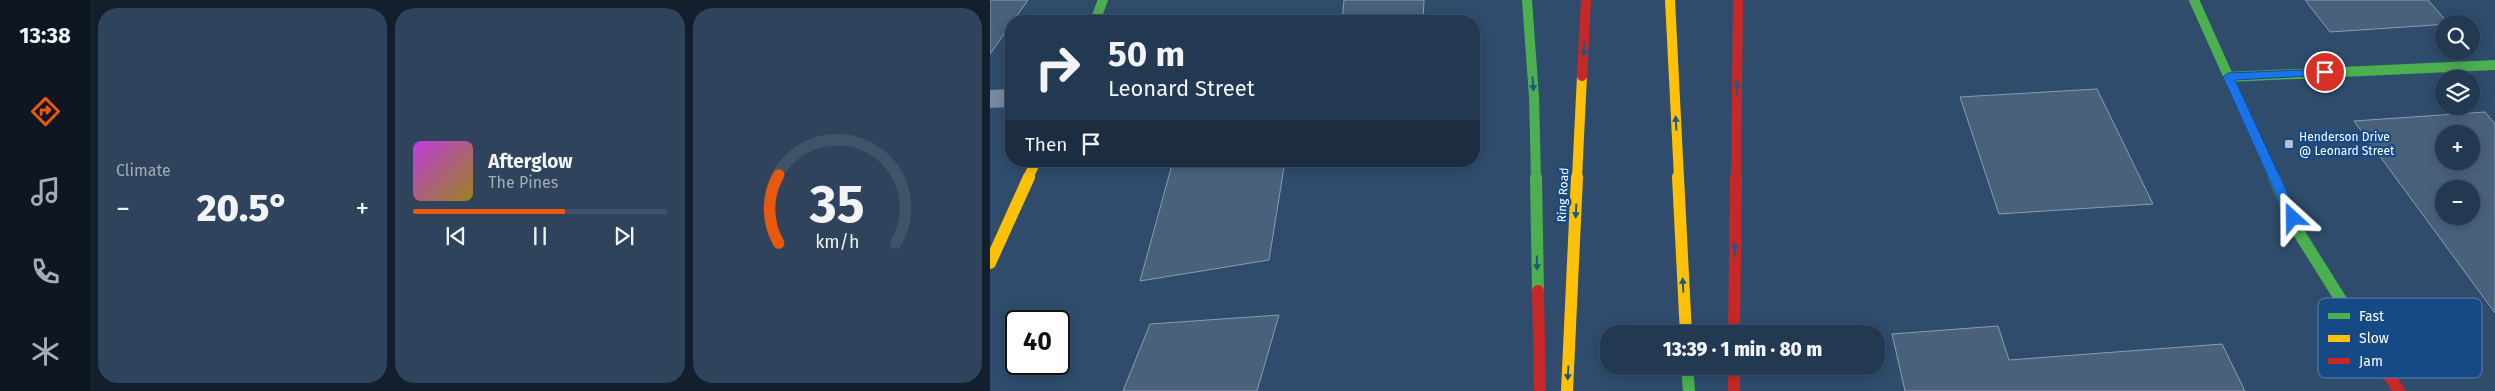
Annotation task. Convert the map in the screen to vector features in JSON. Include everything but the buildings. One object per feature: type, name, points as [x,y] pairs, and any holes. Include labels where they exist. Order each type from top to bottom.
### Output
[{"type":"main road","points":[[1098,15],[1104,0]]},
{"type":"main road","points":[[1527,0],[1534,98],[1540,391]]},
{"type":"main road","name":"Ring Road","points":[[1568,391],[1586,0]]},
{"type":"main road","points":[[1670,0],[1686,325]]},
{"type":"main road","points":[[1734,325],[1738,0]]},
{"type":"main road","points":[[2194,0],[2299,233],[2340,298]]},
{"type":"main road","points":[[2228,77],[2495,65]]},
{"type":"main road","points":[[990,263],[1033,167]]},
{"type":"main road","points":[[1687,375],[1688,391]]},
{"type":"main road","points":[[1734,375],[1734,391]]},
{"type":"main road","points":[[2391,378],[2399,391]]},
{"type":"street","points":[[990,99],[1005,98]]},
{"type":"traffic: fast","points":[[1097,15],[1103,0]]},
{"type":"traffic: fast","points":[[1527,0],[1534,97],[1538,291]]},
{"type":"traffic: fast","points":[[2194,0],[2299,233],[2340,298]]},
{"type":"traffic: fast","points":[[2228,77],[2495,65]]},
{"type":"traffic: fast","points":[[1688,375],[1689,391]]},
{"type":"traffic: slow","points":[[1670,0],[1686,325]]},
{"type":"traffic: slow","points":[[1567,391],[1582,76]]},
{"type":"traffic: slow","points":[[990,263],[1033,167]]},
{"type":"traffic: jam","points":[[1582,76],[1586,0]]},
{"type":"traffic: jam","points":[[1734,325],[1738,0]]},
{"type":"traffic: jam","points":[[1538,291],[1540,391]]},
{"type":"traffic: jam","points":[[1734,375],[1734,391]]},
{"type":"traffic: jam","points":[[2391,378],[2399,391]]},
{"type":"place","name":"Henderson Drive @ Leonard Street","points":[[2289,144]]},
{"type":"route","points":[[2293,218],[2228,77],[2325,72]]}]
